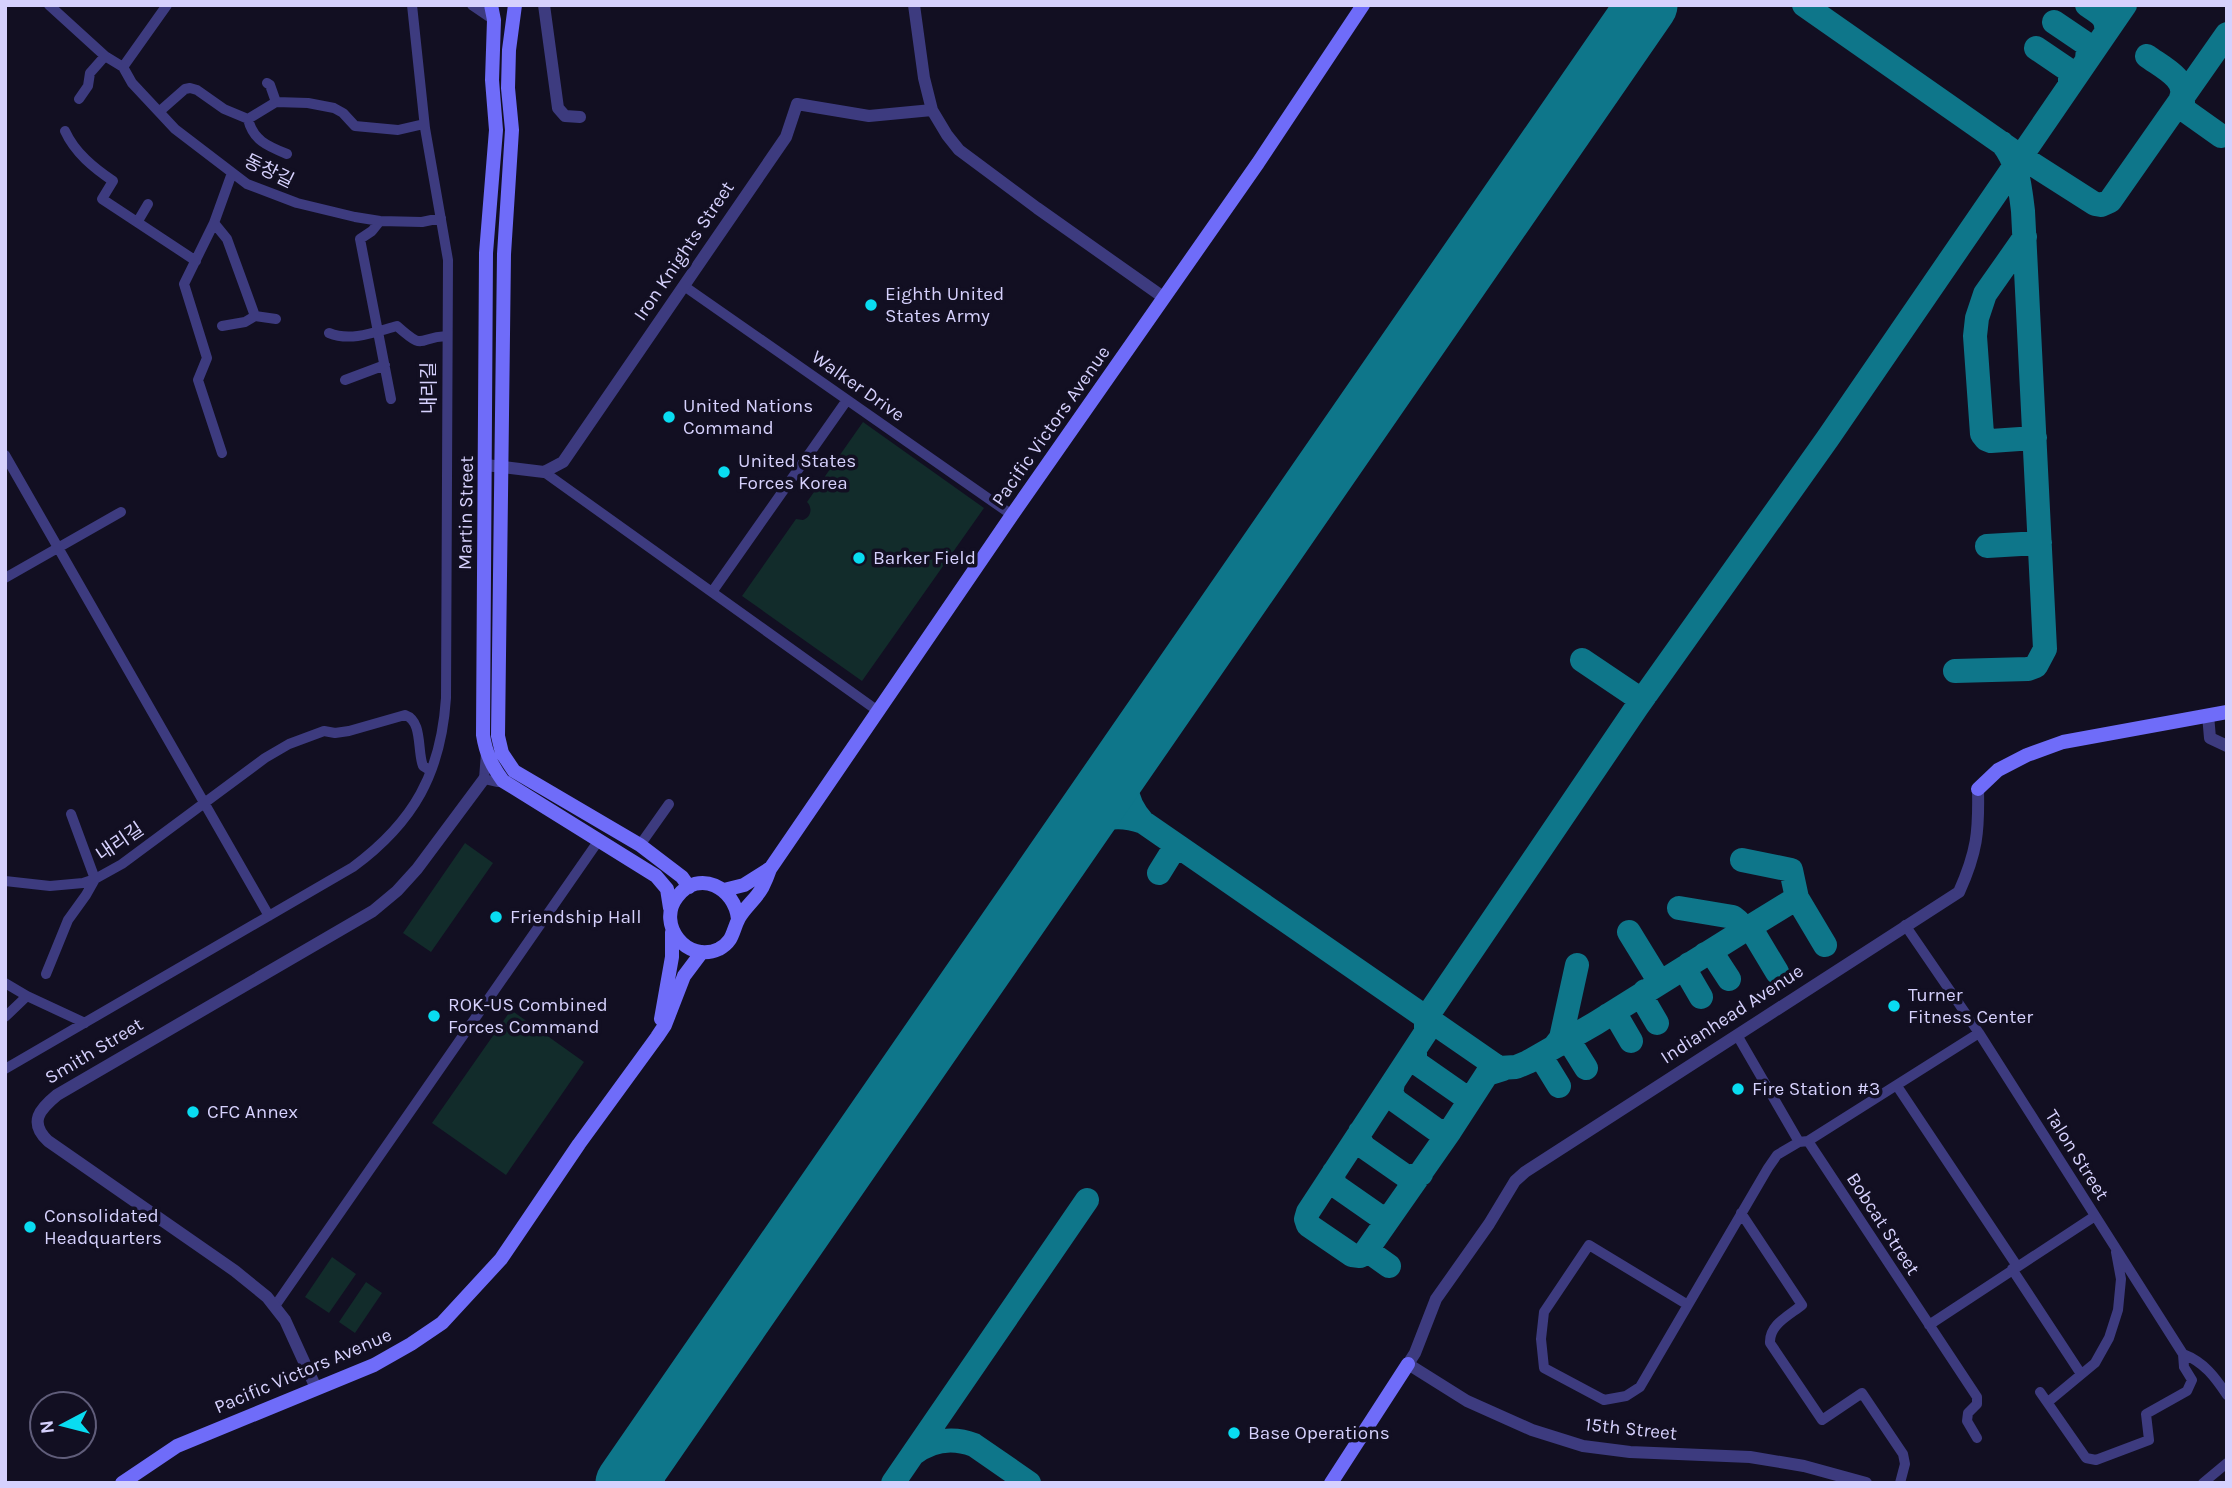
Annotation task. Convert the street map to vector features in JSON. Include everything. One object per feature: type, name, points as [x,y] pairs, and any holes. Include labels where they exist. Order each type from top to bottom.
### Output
[{"type":"main road","name":"Martin Street","points":[[515,5],[509,62],[508,88],[512,130],[504,254],[498,736],[502,753],[514,771],[640,845],[682,877],[689,887]]},
{"type":"main road","name":"Pacific Victors Avenue","points":[[738,919],[762,888],[770,869],[1012,515],[1258,163],[1363,5]]},
{"type":"main road","name":"Martin Street","points":[[493,12],[492,80],[496,130],[486,253],[483,735],[486,752],[492,767],[503,781],[656,876],[667,889],[670,913]]},
{"type":"main road","name":"Indianhead Avenue","points":[[1978,789],[1998,770],[2027,755],[2063,743],[2227,712]]},
{"type":"main road","points":[[657,1037],[672,957],[670,913],[676,898],[689,887],[705,883],[731,890],[752,882],[770,869]]},
{"type":"main road","points":[[672,930],[684,946],[702,952],[711,951],[727,943],[733,936],[738,919],[735,903],[724,890]]},
{"type":"main road","name":"Pacific Victors Avenue","points":[[122,1483],[177,1446],[374,1365],[442,1323],[501,1259],[579,1144],[657,1037],[665,1025],[684,976],[702,952]]},
{"type":"main road","name":"Indianhead Avenue","points":[[1331,1483],[1408,1364]]},
{"type":"street","name":"동창길","points":[[49,5],[105,56],[123,67],[132,83],[175,129],[247,184],[297,204],[380,222],[422,222],[441,218]]},
{"type":"street","points":[[123,67],[167,5]]},
{"type":"street","name":"내리길","points":[[5,1069],[353,867],[393,834],[413,809],[432,771],[440,745],[446,698],[448,260],[424,124],[412,5]]},
{"type":"street","points":[[472,5],[493,12]]},
{"type":"street","points":[[544,5],[558,108],[565,116],[580,117]]},
{"type":"street","points":[[914,5],[924,78],[932,110],[959,150],[1163,297]]},
{"type":"street","points":[[79,99],[88,86],[90,73],[105,56]]},
{"type":"street","points":[[267,83],[276,102]]},
{"type":"street","points":[[160,111],[185,89],[190,88],[235,115],[248,119],[276,102],[308,103],[334,108],[355,126],[398,130],[424,124]]},
{"type":"street","name":"Iron Knights Street","points":[[544,472],[563,463],[786,137],[797,104],[869,116],[932,110]]},
{"type":"street","points":[[248,119],[250,130],[257,139],[287,154]]},
{"type":"street","points":[[65,131],[71,144],[113,181],[102,199],[195,261]]},
{"type":"street","points":[[222,453],[198,380],[207,358],[184,284],[214,223],[232,173]]},
{"type":"street","points":[[138,221],[148,204]]},
{"type":"street","points":[[380,222],[360,239],[391,399]]},
{"type":"street","points":[[214,223],[228,239],[255,316]]},
{"type":"street","name":"Walker Drive","points":[[684,286],[1012,515]]},
{"type":"street","points":[[222,326],[245,322],[255,316],[276,319]]},
{"type":"street","points":[[329,333],[337,337],[349,337],[397,326],[416,342],[447,336]]},
{"type":"street","points":[[345,380],[385,365]]},
{"type":"street","points":[[712,592],[847,400]]},
{"type":"street","points":[[5,455],[269,916]]},
{"type":"street","points":[[486,466],[544,472],[878,711]]},
{"type":"street","points":[[5,579],[121,512]]},
{"type":"street","name":"내리길","points":[[5,881],[50,886],[83,883],[95,879],[122,864],[265,758],[289,744],[324,731],[349,731],[405,715],[414,719],[423,766],[432,771]]},
{"type":"street","points":[[2208,715],[2210,738],[2227,746]]},
{"type":"street","points":[[486,752],[484,779],[503,781]]},
{"type":"street","name":"Smith Street","points":[[316,1388],[295,1339],[275,1306],[252,1283],[48,1141],[38,1127],[38,1113],[57,1095],[373,911],[413,874],[484,779]]},
{"type":"street","name":"Indianhead Avenue","points":[[1408,1364],[1436,1299],[1489,1224],[1515,1181],[1525,1172],[1567,1142],[1959,891],[1971,863],[1979,826],[1978,789]]},
{"type":"street","points":[[640,845],[668,804]]},
{"type":"street","points":[[46,974],[68,920],[95,879],[71,814]]},
{"type":"street","points":[[275,1306],[599,841]]},
{"type":"street","name":"Talon Street","points":[[1905,925],[1979,1033],[2183,1354],[2194,1358],[2213,1374],[2227,1395]]},
{"type":"street","points":[[5,983],[85,1023]]},
{"type":"street","points":[[5,1017],[27,996]]},
{"type":"street","points":[[1688,1305],[1589,1245],[1544,1312],[1541,1339],[1544,1368],[1604,1400],[1626,1396],[1640,1387],[1777,1155],[1897,1086],[1979,1033]]},
{"type":"street","name":"Bobcat Street","points":[[1737,1035],[1804,1141],[1977,1397],[1977,1404],[1968,1413],[1967,1422],[1977,1438]]},
{"type":"street","points":[[1897,1086],[2081,1374]]},
{"type":"street","points":[[1741,1213],[1801,1305],[1773,1328],[1769,1334],[1770,1343],[1822,1420],[1862,1393],[1903,1454],[1905,1464],[1900,1483]]},
{"type":"street","points":[[1929,1325],[2095,1216]]},
{"type":"street","points":[[2048,1402],[2095,1363],[2103,1351],[2114,1326],[2121,1279],[2116,1248]]},
{"type":"street","points":[[2040,1392],[2086,1458],[2096,1460],[2149,1440],[2146,1414],[2187,1391],[2192,1380],[2183,1367],[2183,1354]]},
{"type":"street","name":"15th Street","points":[[1408,1364],[1467,1401],[1532,1430],[1583,1446],[1630,1452],[1750,1457],[1804,1466],[1866,1483]]},
{"type":"street","points":[[2203,1483],[2227,1463]]},
{"type":"green space","name":"Barker Field","points":[[863,422],[984,508],[862,681],[742,596],[796,519],[803,520],[808,517],[810,510],[807,502]]},
{"type":"green space","points":[[465,843],[493,863],[431,952],[403,933]]},
{"type":"green space","points":[[511,1010],[584,1062],[506,1175],[432,1123]]},
{"type":"green space","points":[[332,1257],[356,1274],[329,1313],[305,1297]]},
{"type":"green space","points":[[366,1282],[382,1293],[355,1333],[339,1322]]},
{"type":"taxiway","points":[[1804,5],[2020,156],[2095,204],[2101,205],[2110,201],[2227,34]]},
{"type":"taxiway","points":[[2087,5],[2104,19],[2106,32]]},
{"type":"taxiway","points":[[1503,1069],[1487,1074],[1364,1254],[1352,1255],[1308,1225],[1308,1212],[1426,1032],[1426,1018],[1637,707],[1828,438],[2125,5]]},
{"type":"taxiway","points":[[2054,22],[2085,43],[2088,49],[2087,59]]},
{"type":"taxiway","points":[[2036,48],[2067,69],[2070,85]]},
{"type":"taxiway","points":[[2147,56],[2177,79],[2181,85],[2181,98]]},
{"type":"taxiway","points":[[2183,96],[2183,109],[2221,136]]},
{"type":"taxiway","points":[[1955,671],[2028,669],[2036,666],[2045,649],[2023,211],[2015,167],[2002,143]]},
{"type":"taxiway","points":[[2025,237],[1985,294],[1977,318],[1975,336],[1982,434],[1991,441],[2035,438]]},
{"type":"taxiway","points":[[1987,546],[2040,543]]},
{"type":"taxiway","points":[[1582,660],[1634,695],[1643,696],[1647,693]]},
{"type":"taxiway","points":[[1134,748],[1126,786],[1131,804],[1143,822],[1499,1068],[1516,1067],[1528,1062],[1596,1023],[1739,931],[1738,921],[1733,917],[1679,908]]},
{"type":"taxiway","points":[[1071,840],[1104,819],[1122,817],[1143,822]]},
{"type":"taxiway","points":[[1159,873],[1172,852],[1182,849]]},
{"type":"taxiway","points":[[1735,936],[1797,898],[1791,870],[1742,860]]},
{"type":"taxiway","points":[[1797,898],[1825,945]]},
{"type":"taxiway","points":[[1750,927],[1777,972]]},
{"type":"taxiway","points":[[1629,932],[1656,976],[1659,979],[1666,978]]},
{"type":"taxiway","points":[[1705,954],[1714,956],[1729,979]]},
{"type":"taxiway","points":[[1689,964],[1687,973],[1701,997]]},
{"type":"taxiway","points":[[1554,1047],[1561,1038],[1577,965]]},
{"type":"taxiway","points":[[1645,991],[1643,999],[1657,1023]]},
{"type":"taxiway","points":[[1608,1015],[1617,1017],[1631,1041]]},
{"type":"taxiway","points":[[1563,1042],[1571,1044],[1586,1068]]},
{"type":"taxiway","points":[[1415,1050],[1418,1064],[1461,1094],[1474,1094]]},
{"type":"taxiway","points":[[1535,1058],[1543,1060],[1559,1086]]},
{"type":"taxiway","points":[[1393,1083],[1391,1093],[1396,1101],[1438,1131],[1450,1131]]},
{"type":"taxiway","points":[[1360,1132],[1360,1141],[1364,1147],[1407,1177],[1421,1174]]},
{"type":"taxiway","points":[[1334,1172],[1333,1180],[1336,1186],[1379,1216],[1386,1217],[1392,1213]]},
{"type":"taxiway","points":[[893,1483],[1087,1200]]},
{"type":"taxiway","points":[[1368,1251],[1389,1266]]},
{"type":"taxiway","points":[[653,1483],[653,1452],[661,1431]]},
{"type":"taxiway","points":[[913,1454],[935,1443],[966,1443],[974,1445],[1029,1483]]},
{"type":"runway","points":[[626,1483],[1647,5]]},
{"type":"place","name":"Eighth United States Army","points":[[871,305]]},
{"type":"place","name":"United Nations Command","points":[[669,417]]},
{"type":"place","name":"United States Forces Korea","points":[[724,472]]},
{"type":"place","name":"Barker Field","points":[[859,558]]},
{"type":"place","name":"Friendship Hall","points":[[496,917]]},
{"type":"place","name":"Turner Fitness Center","points":[[1894,1006]]},
{"type":"place","name":"ROK-US Combined Forces Command","points":[[434,1016]]},
{"type":"place","name":"Fire Station #3","points":[[1738,1089]]},
{"type":"place","name":"CFC Annex","points":[[193,1112]]},
{"type":"place","name":"Consolidated Headquarters","points":[[30,1227]]},
{"type":"place","name":"Base Operations","points":[[1234,1433]]}]
